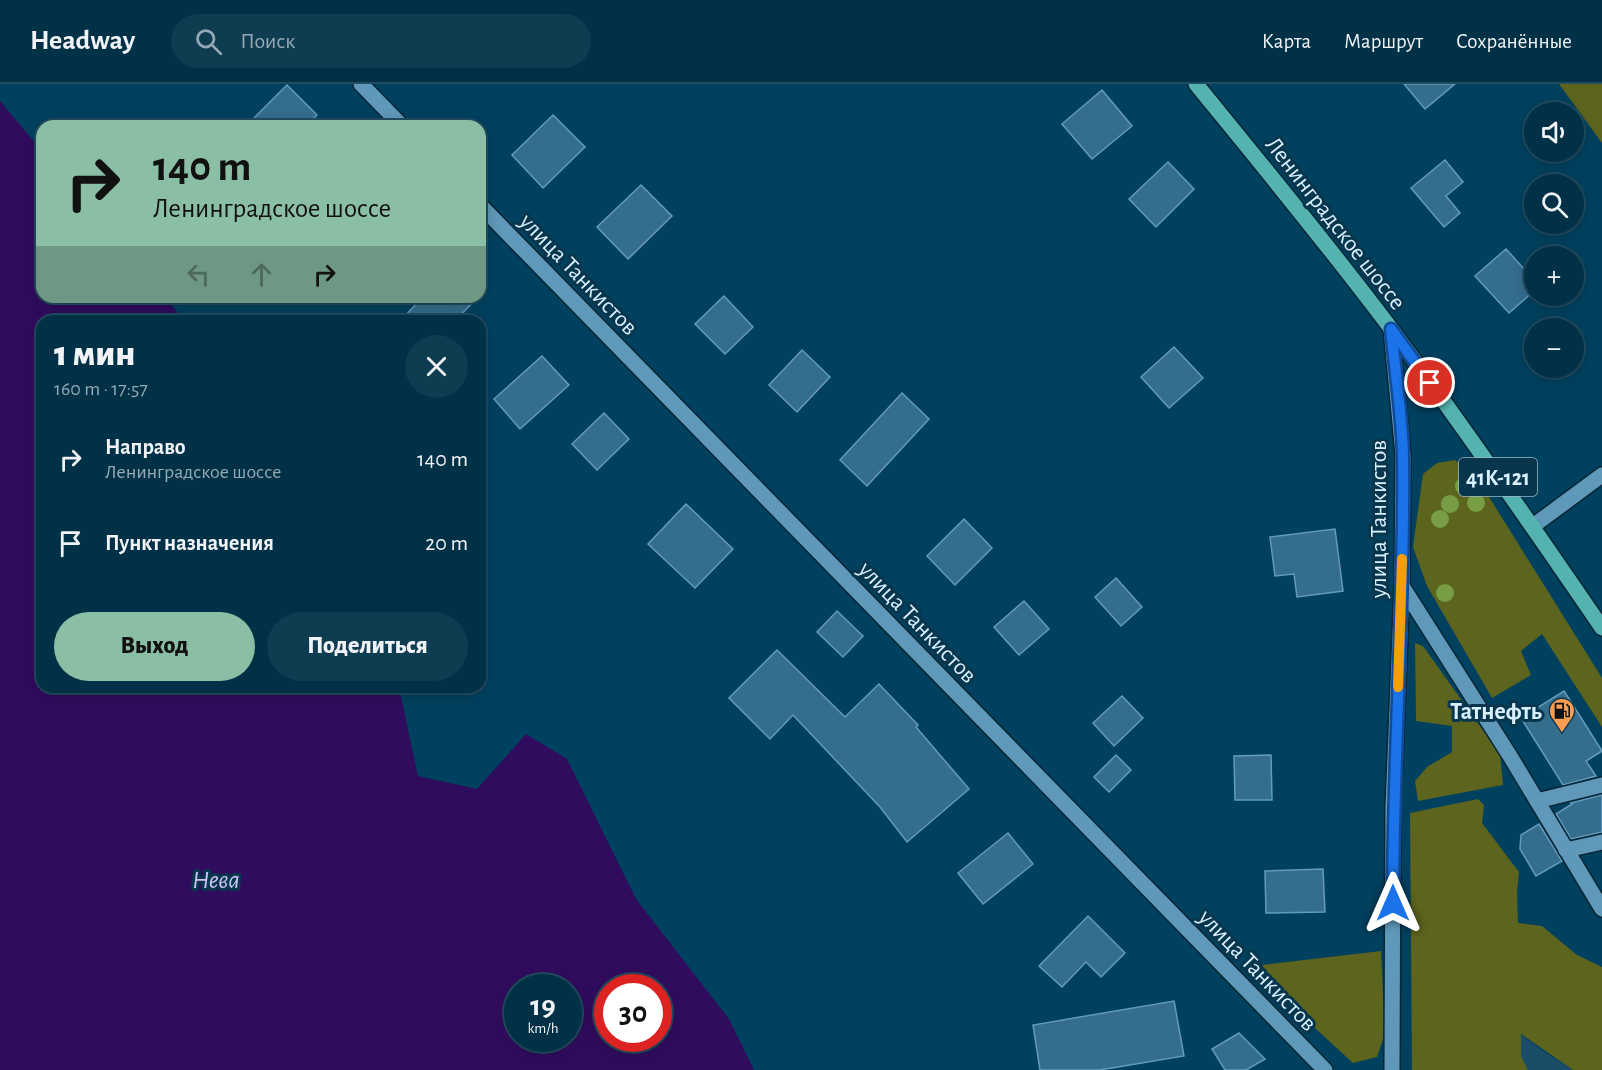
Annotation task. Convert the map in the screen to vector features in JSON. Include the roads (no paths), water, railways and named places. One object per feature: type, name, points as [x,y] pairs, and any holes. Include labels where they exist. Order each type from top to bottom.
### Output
[{"type":"main road","name":"Ленинградское шоссе","points":[[1196,84],[1391,329],[1533,526],[1602,628]]},
{"type":"street","points":[[361,84],[396,120]]},
{"type":"street","name":"улица Танкистов","points":[[486,211],[1325,1070]]},
{"type":"street","name":"улица Танкистов","points":[[1391,329],[1403,454],[1402,586],[1393,807],[1392,1070]]},
{"type":"street","points":[[1533,526],[1602,475]]},
{"type":"street","points":[[1402,586],[1566,849],[1596,886],[1602,909]]},
{"type":"street","points":[[1537,801],[1602,785]]},
{"type":"street","points":[[1566,849],[1602,842]]},
{"type":"water","name":"Нева","points":[[0,101],[36,144],[36,303],[169,303],[180,315],[36,315],[36,693],[400,693],[418,776],[477,789],[526,734],[567,759],[636,899],[729,1019],[754,1070],[0,1070]]},
{"type":"place","name":"Татнефть","points":[[1562,734]]}]
